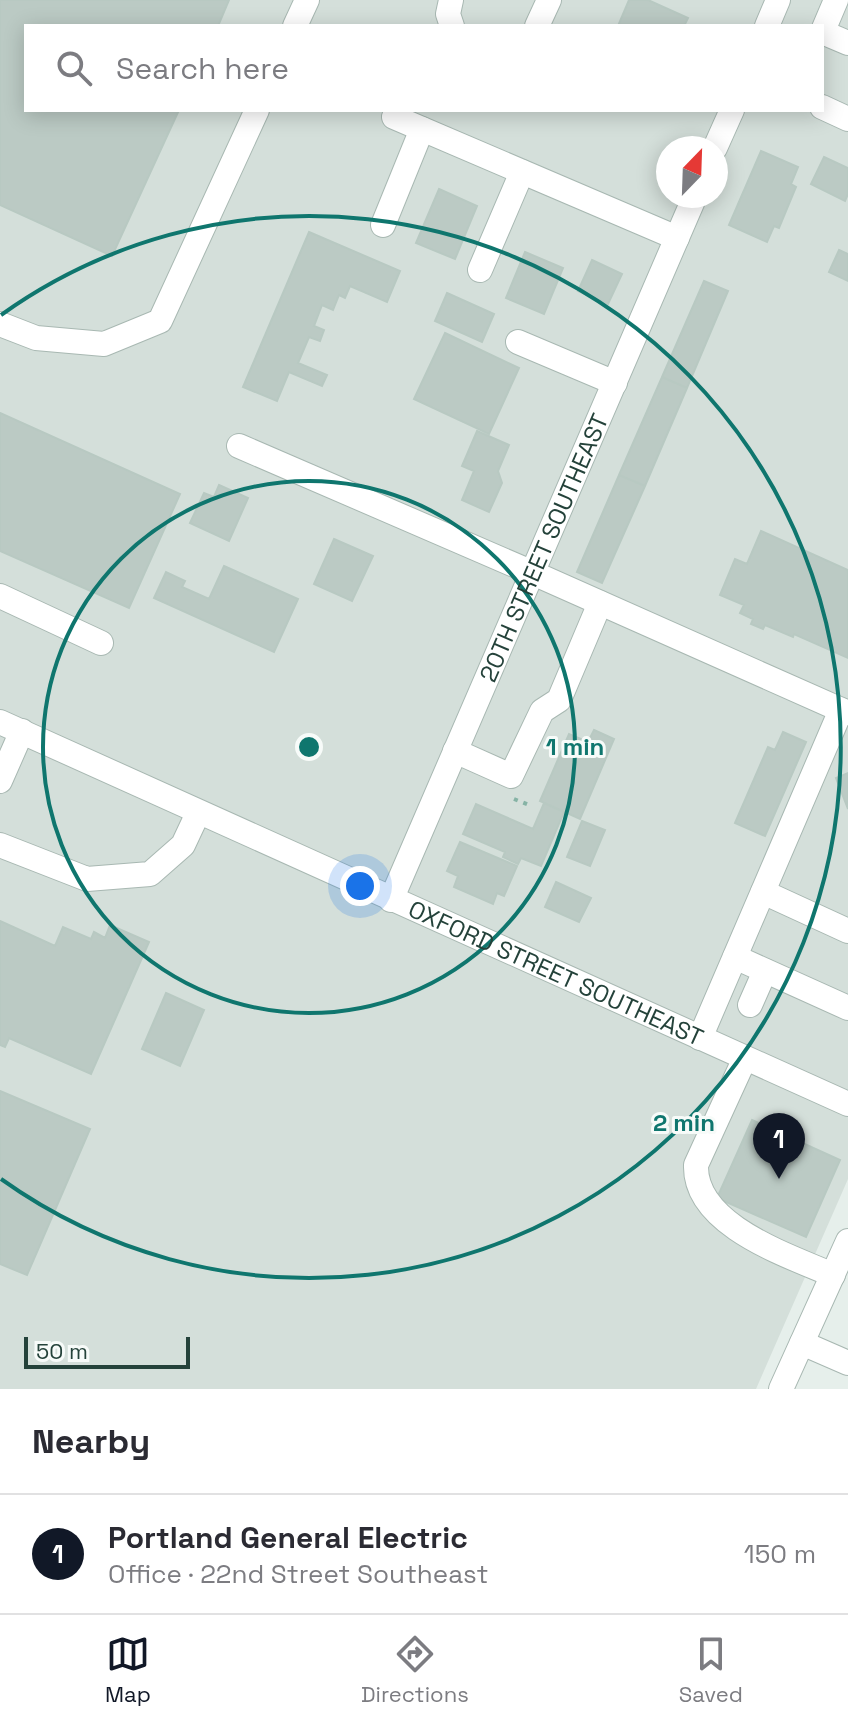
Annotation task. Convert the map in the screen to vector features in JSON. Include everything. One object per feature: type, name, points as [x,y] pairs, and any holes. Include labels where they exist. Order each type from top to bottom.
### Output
[{"type":"street","points":[[296,24],[307,0]]},
{"type":"street","points":[[451,0],[448,14],[451,24]]},
{"type":"street","points":[[538,24],[549,0]]},
{"type":"street","points":[[768,24],[778,0]]},
{"type":"street","points":[[824,27],[836,0]]},
{"type":"street","points":[[824,33],[848,43]]},
{"type":"street","points":[[824,108],[848,119]]},
{"type":"street","points":[[0,324],[36,338],[104,344],[160,321],[256,112]]},
{"type":"street","points":[[720,136],[731,112]]},
{"type":"street","points":[[394,117],[677,238]]},
{"type":"street","points":[[383,225],[422,129]]},
{"type":"street","points":[[480,270],[522,172]]},
{"type":"street","name":"20TH STREET SOUTHEAST","points":[[391,900],[690,208]]},
{"type":"street","points":[[518,342],[615,383]]},
{"type":"street","points":[[239,446],[844,712],[700,1038]]},
{"type":"street","points":[[0,596],[101,643]]},
{"type":"street","points":[[455,751],[511,776],[538,716],[559,700],[600,603]]},
{"type":"street","points":[[0,781],[11,726]]},
{"type":"street","name":"OXFORD STREET SOUTHEAST","points":[[11,726],[848,1104]]},
{"type":"street","points":[[0,845],[87,879],[150,874],[183,845],[198,813]]},
{"type":"street","points":[[763,892],[848,931]]},
{"type":"street","points":[[735,957],[848,1008]]},
{"type":"street","points":[[750,1005],[765,971]]},
{"type":"street","points":[[745,1058],[696,1165],[695,1182],[703,1196],[731,1227],[833,1275]]},
{"type":"street","points":[[781,1389],[848,1241]]},
{"type":"street","points":[[802,1343],[848,1363]]},
{"type":"path","points":[[514,799],[529,805]]},
{"type":"shaded area","points":[[0,0],[848,0],[848,1179],[756,1389],[0,1389]]},
{"type":"building","points":[[0,0],[229,0],[219,24],[24,24],[24,112],[178,112],[112,256],[0,205]]},
{"type":"building","points":[[629,0],[648,0],[688,18],[685,24],[619,24]]},
{"type":"building","points":[[761,151],[798,167],[791,184],[796,187],[779,228],[774,226],[767,242],[729,225]]},
{"type":"building","points":[[824,157],[848,168],[845,201],[811,184]]},
{"type":"building","points":[[439,189],[477,206],[455,259],[416,243]]},
{"type":"building","points":[[309,232],[400,271],[387,302],[350,286],[345,298],[339,295],[333,310],[322,305],[314,326],[324,330],[320,341],[309,337],[298,363],[327,375],[322,386],[289,372],[277,401],[243,387]]},
{"type":"building","points":[[839,250],[848,254],[848,281],[829,272]]},
{"type":"building","points":[[525,252],[563,268],[544,314],[506,298]]},
{"type":"building","points":[[592,260],[622,274],[608,304],[578,291]]},
{"type":"building","points":[[704,281],[728,291],[687,388],[662,377]]},
{"type":"building","points":[[447,293],[494,314],[482,342],[435,321]]},
{"type":"building","points":[[445,333],[519,368],[489,434],[414,399]]},
{"type":"building","points":[[662,377],[687,388],[645,486],[619,475]]},
{"type":"building","points":[[0,413],[180,494],[129,608],[0,551]]},
{"type":"building","points":[[477,431],[509,445],[498,471],[502,483],[489,512],[462,500],[474,471],[462,466]]},
{"type":"building","points":[[619,475],[645,486],[602,583],[577,572]]},
{"type":"building","points":[[219,485],[248,498],[229,541],[190,523],[204,493],[214,497]]},
{"type":"building","points":[[761,531],[848,570],[848,658],[794,634],[793,637],[765,625],[763,629],[751,624],[753,619],[740,613],[744,605],[720,595],[735,559],[747,564]]},
{"type":"building","points":[[334,539],[373,556],[352,601],[314,584]]},
{"type":"building","points":[[224,566],[298,599],[274,652],[154,598],[166,572],[185,581],[182,587],[209,599]]},
{"type":"building","points":[[594,730],[614,739],[580,819],[540,801],[569,734],[588,742]]},
{"type":"building","points":[[783,732],[806,742],[765,836],[735,823],[768,747],[775,750]]},
{"type":"building","points":[[848,773],[848,809],[836,778]]},
{"type":"building","points":[[544,803],[564,812],[541,866],[521,858],[518,864],[503,857],[505,852],[463,834],[476,804],[533,829]]},
{"type":"building","points":[[582,821],[605,830],[590,866],[567,857]]},
{"type":"building","points":[[460,842],[517,866],[504,896],[497,893],[493,904],[454,887],[458,876],[447,871]]},
{"type":"building","points":[[556,882],[591,898],[579,922],[545,907]]},
{"type":"building","points":[[0,921],[55,946],[63,927],[91,939],[94,932],[105,938],[110,925],[149,942],[91,1074],[9,1038],[5,1047],[0,1045]]},
{"type":"building","points":[[166,993],[204,1010],[180,1066],[142,1049]]},
{"type":"building","points":[[0,1091],[90,1129],[27,1275],[0,1264]]},
{"type":"building","points":[[752,1120],[840,1160],[806,1237],[717,1198]]},
{"type":"place","name":"Portland General Electric","points":[[779,1179]]}]
